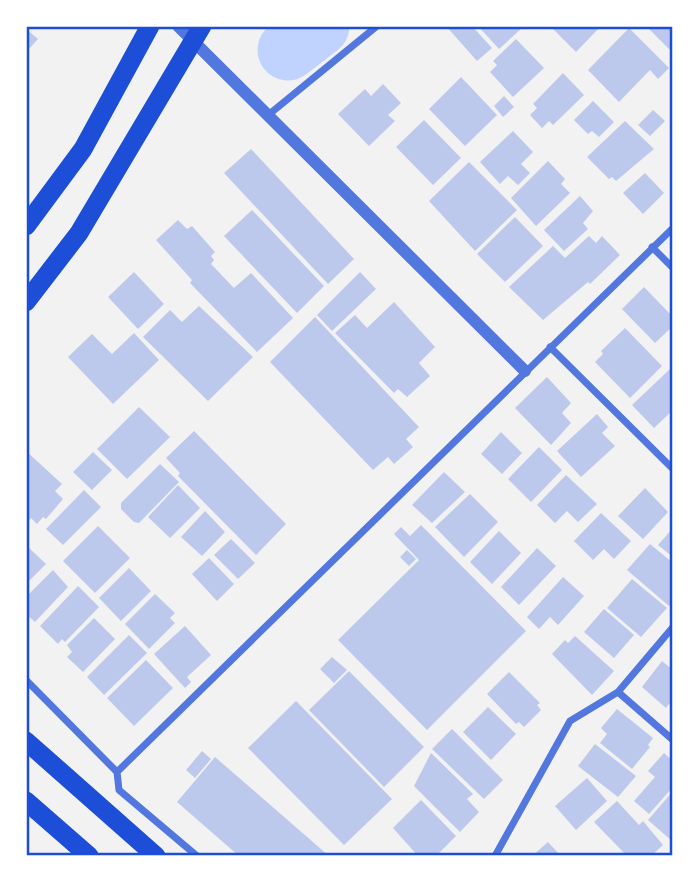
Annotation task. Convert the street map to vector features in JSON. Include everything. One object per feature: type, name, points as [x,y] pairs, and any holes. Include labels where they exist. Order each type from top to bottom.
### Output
[{"type":"highway","points":[[26,226],[83,149],[150,26]]},
{"type":"highway","points":[[26,302],[79,233],[198,34]]},
{"type":"highway","points":[[26,741],[156,856]]},
{"type":"highway","points":[[26,801],[89,856]]},
{"type":"street","points":[[178,26],[198,34],[267,116],[525,371]]},
{"type":"street","points":[[267,116],[377,26]]},
{"type":"street","points":[[117,772],[673,228]]},
{"type":"street","points":[[652,247],[673,268]]},
{"type":"street","points":[[550,347],[673,469]]},
{"type":"street","points":[[495,856],[570,721],[618,692],[673,628]]},
{"type":"street","points":[[26,680],[117,772],[119,790],[197,856]]},
{"type":"street","points":[[618,692],[673,740]]},
{"type":"building","points":[[446,26],[472,26],[492,48],[477,61]]},
{"type":"building","points":[[478,26],[520,26],[522,28],[499,49]]},
{"type":"building","points":[[550,26],[601,26],[576,52]]},
{"type":"building","points":[[646,26],[673,26],[673,53]]},
{"type":"building","points":[[629,28],[669,68],[658,79],[650,70],[619,102],[588,70]]},
{"type":"building","points":[[26,29],[38,39],[26,52]]},
{"type":"building","points":[[516,39],[544,68],[513,97],[490,72],[497,65],[493,61]]},
{"type":"building","points":[[563,73],[584,95],[553,125],[549,121],[542,128],[530,115],[537,108],[533,104]]},
{"type":"building","points":[[461,77],[497,115],[465,146],[429,109]]},
{"type":"building","points":[[383,84],[401,103],[388,115],[395,121],[369,146],[338,114],[365,89],[371,96]]},
{"type":"building","points":[[504,96],[514,107],[503,117],[494,106]]},
{"type":"building","points":[[593,101],[614,122],[599,137],[592,131],[588,134],[574,120]]},
{"type":"building","points":[[653,110],[665,121],[650,136],[638,125]]},
{"type":"building","points":[[424,120],[461,158],[433,185],[396,147]]},
{"type":"building","points":[[625,121],[654,149],[616,181],[612,177],[609,179],[587,157]]},
{"type":"building","points":[[513,131],[533,152],[521,164],[530,173],[518,185],[508,176],[500,184],[480,162]]},
{"type":"building","points":[[251,149],[354,259],[328,284],[224,173]]},
{"type":"building","points":[[548,161],[565,179],[561,184],[570,193],[536,226],[511,198]]},
{"type":"building","points":[[469,162],[517,210],[475,251],[429,201]]},
{"type":"building","points":[[645,173],[664,193],[643,214],[623,193]]},
{"type":"building","points":[[580,196],[593,211],[583,223],[588,229],[564,251],[544,230]]},
{"type":"building","points":[[252,210],[324,286],[297,313],[224,236]]},
{"type":"building","points":[[515,217],[543,246],[505,282],[477,254]]},
{"type":"building","points":[[178,220],[187,229],[192,226],[215,252],[211,256],[214,260],[211,264],[234,288],[251,273],[293,318],[257,352],[190,283],[192,280],[156,240]]},
{"type":"building","points":[[589,236],[596,243],[602,236],[620,255],[590,284],[588,282],[543,320],[509,287],[553,246],[565,258]]},
{"type":"building","points":[[134,272],[164,304],[138,329],[108,297]]},
{"type":"building","points":[[360,272],[376,289],[332,331],[317,315]]},
{"type":"building","points":[[644,287],[673,317],[673,326],[655,343],[622,309]]},
{"type":"building","points":[[394,302],[435,347],[419,363],[430,376],[407,397],[398,389],[394,393],[335,333],[355,315],[367,328]]},
{"type":"building","points":[[199,306],[253,357],[208,401],[143,337],[170,310],[182,322]]},
{"type":"building","points":[[315,317],[419,427],[406,439],[413,447],[394,464],[388,457],[373,470],[270,362]]},
{"type":"building","points":[[625,328],[662,366],[630,398],[595,362],[603,354],[601,351]]},
{"type":"building","points":[[134,333],[159,360],[113,404],[68,357],[92,334],[112,354]]},
{"type":"building","points":[[670,369],[673,410],[654,428],[632,405]]},
{"type":"building","points":[[547,377],[571,403],[562,413],[571,423],[551,445],[515,408]]},
{"type":"building","points":[[139,407],[170,437],[127,479],[97,449]]},
{"type":"building","points":[[597,414],[608,427],[602,433],[615,446],[581,477],[557,451]]},
{"type":"building","points":[[194,431],[286,524],[256,555],[178,476],[180,473],[166,458]]},
{"type":"building","points":[[501,432],[522,453],[502,474],[481,454]]},
{"type":"building","points":[[539,447],[562,470],[531,502],[508,479]]},
{"type":"building","points":[[26,451],[62,484],[55,491],[63,499],[46,519],[43,517],[37,524],[31,518],[29,521],[26,519]]},
{"type":"building","points":[[93,452],[112,470],[92,490],[73,472]]},
{"type":"building","points":[[160,464],[179,482],[139,523],[134,522],[121,509],[121,503]]},
{"type":"building","points":[[444,472],[465,492],[432,523],[412,505]]},
{"type":"building","points":[[566,475],[597,504],[578,522],[567,511],[555,523],[537,505]]},
{"type":"building","points":[[178,485],[200,508],[170,538],[148,517]]},
{"type":"building","points":[[645,488],[668,512],[643,539],[618,516]]},
{"type":"building","points":[[84,490],[101,507],[63,545],[46,529]]},
{"type":"building","points":[[470,494],[498,522],[464,557],[435,527]]},
{"type":"building","points":[[205,511],[225,532],[202,556],[181,537]]},
{"type":"building","points":[[601,513],[631,541],[614,559],[604,549],[593,560],[574,541]]},
{"type":"building","points":[[421,525],[526,631],[427,730],[338,640],[419,560],[394,534],[401,527],[410,536]]},
{"type":"building","points":[[98,526],[130,558],[95,593],[63,561]]},
{"type":"building","points":[[673,528],[673,557],[658,545]]},
{"type":"building","points":[[499,531],[521,553],[492,584],[470,562]]},
{"type":"building","points":[[231,539],[255,563],[238,579],[214,555]]},
{"type":"building","points":[[650,544],[673,563],[673,602],[669,606],[627,570]]},
{"type":"building","points":[[26,545],[46,564],[26,584]]},
{"type":"building","points":[[537,548],[556,566],[519,605],[501,587]]},
{"type":"building","points":[[407,550],[416,559],[409,566],[400,557]]},
{"type":"building","points":[[209,558],[234,584],[217,601],[192,574]]},
{"type":"building","points":[[129,568],[151,591],[121,621],[99,598]]},
{"type":"building","points":[[53,570],[68,587],[35,622],[26,614],[26,597]]},
{"type":"building","points":[[563,577],[584,596],[558,625],[550,617],[539,629],[527,617]]},
{"type":"building","points":[[632,579],[667,608],[641,637],[607,608]]},
{"type":"building","points":[[78,586],[99,607],[65,642],[62,639],[58,644],[40,626]]},
{"type":"building","points":[[155,594],[175,613],[170,618],[175,623],[149,649],[125,624]]},
{"type":"building","points":[[604,609],[634,635],[614,658],[584,632]]},
{"type":"building","points":[[94,618],[115,639],[83,672],[67,657],[72,652],[67,645]]},
{"type":"building","points":[[185,626],[211,655],[187,677],[191,682],[185,688],[154,654]]},
{"type":"building","points":[[129,635],[147,653],[104,695],[87,677]]},
{"type":"building","points":[[575,636],[614,671],[592,695],[552,654],[565,640],[568,643]]},
{"type":"building","points":[[332,657],[347,670],[334,683],[320,669]]},
{"type":"building","points":[[146,660],[173,688],[134,726],[107,698]]},
{"type":"building","points":[[662,661],[673,670],[673,707],[669,704],[666,708],[642,687]]},
{"type":"building","points":[[349,671],[424,747],[384,787],[309,710]]},
{"type":"building","points":[[509,672],[540,703],[537,705],[541,710],[524,727],[519,722],[516,724],[487,694]]},
{"type":"building","points":[[296,701],[392,799],[344,845],[248,748]]},
{"type":"building","points":[[488,707],[516,734],[491,760],[463,732]]},
{"type":"building","points":[[617,709],[653,738],[648,745],[650,747],[632,769],[600,743],[607,734],[601,728]]},
{"type":"building","points":[[452,729],[503,780],[484,799],[432,749]]},
{"type":"building","points":[[595,744],[636,776],[618,797],[578,766]]},
{"type":"building","points":[[202,751],[211,759],[195,778],[186,770]]},
{"type":"building","points":[[431,753],[473,794],[467,799],[479,812],[460,832],[414,786]]},
{"type":"building","points":[[664,753],[673,761],[673,787],[649,814],[634,801],[655,777],[648,771]]},
{"type":"building","points":[[215,757],[329,856],[239,856],[177,802]]},
{"type":"building","points":[[587,778],[607,801],[576,830],[555,806]]},
{"type":"building","points":[[673,791],[673,842],[648,820]]},
{"type":"building","points":[[421,800],[456,836],[436,856],[418,856],[393,828]]},
{"type":"building","points":[[617,801],[639,825],[643,821],[663,845],[651,856],[627,856],[594,822]]},
{"type":"building","points":[[548,842],[561,856],[532,856]]},
{"type":"waterway","points":[[288,50],[319,26]]}]
